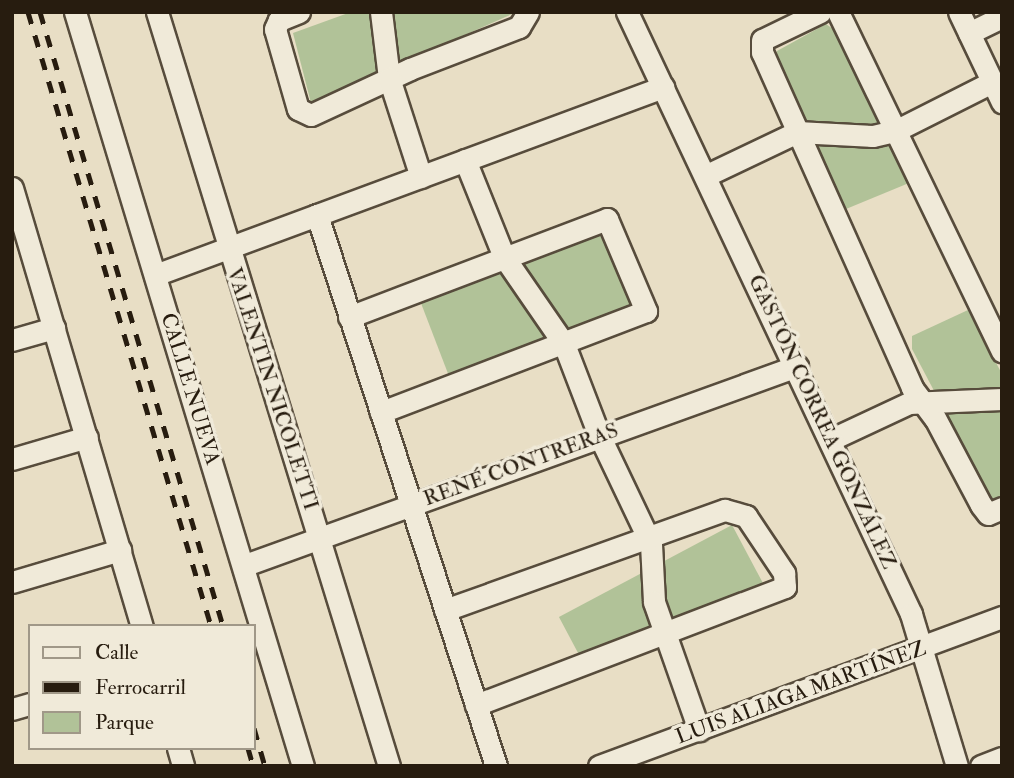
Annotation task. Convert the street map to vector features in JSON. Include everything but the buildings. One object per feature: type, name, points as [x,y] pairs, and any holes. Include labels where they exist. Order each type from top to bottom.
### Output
[{"type":"street","name":"CALLE NUEVA","points":[[75,12],[245,565],[303,766]]},
{"type":"street","name":"VALENTIN NICOLETTI","points":[[157,12],[389,766]]},
{"type":"street","points":[[299,12],[279,20],[275,29],[303,113],[311,115],[389,78],[519,27],[527,12]]},
{"type":"street","points":[[381,12],[389,78],[421,177]]},
{"type":"street","name":"GASTÓN CORREA GONZÁLEZ","points":[[627,12],[832,439],[924,650],[957,766]]},
{"type":"street","points":[[820,12],[762,40],[797,132],[912,388],[923,400],[981,505],[988,514],[1002,508]]},
{"type":"street","points":[[838,12],[1002,352]]},
{"type":"street","points":[[959,12],[1002,102]]},
{"type":"street","points":[[969,33],[1002,17]]},
{"type":"street","points":[[707,175],[797,132],[873,136],[895,131],[992,82]]},
{"type":"street","points":[[155,275],[663,87]]},
{"type":"street","points":[[465,160],[504,257],[564,344],[599,435],[648,537],[654,602],[699,730]]},
{"type":"street","points":[[12,188],[141,624]]},
{"type":"street","points":[[317,215],[496,766]]},
{"type":"street","points":[[349,317],[607,219],[646,312],[381,412]]},
{"type":"street","points":[[12,340],[54,328]]},
{"type":"street","name":"RENÉ CONTRERAS","points":[[245,565],[599,435],[797,366]]},
{"type":"street","points":[[832,439],[923,400],[1002,399]]},
{"type":"street","points":[[12,459],[87,437]]},
{"type":"street","points":[[445,610],[725,510],[746,516],[784,573],[785,587],[476,705]]},
{"type":"street","points":[[12,582],[120,550]]},
{"type":"street","name":"LUIS ALIAGA MARTÍNEZ","points":[[599,766],[924,650],[1002,617]]},
{"type":"street","points":[[981,766],[1002,758]]},
{"type":"green space","points":[[351,12],[512,14],[311,103],[293,33]]},
{"type":"green space","points":[[826,24],[837,32],[909,183],[846,209],[776,62],[777,51]]},
{"type":"green space","points":[[605,230],[633,304],[448,375],[420,301]]},
{"type":"green space","points":[[968,310],[1002,374],[1000,505],[990,497],[912,349],[912,336]]},
{"type":"green space","points":[[732,525],[763,583],[590,675],[559,617]]},
{"type":"railway","points":[[28,12],[210,624]]},
{"type":"railway","points":[[40,12],[222,624]]},
{"type":"railway","points":[[256,735],[265,766]]},
{"type":"railway","points":[[249,750],[253,766]]}]
